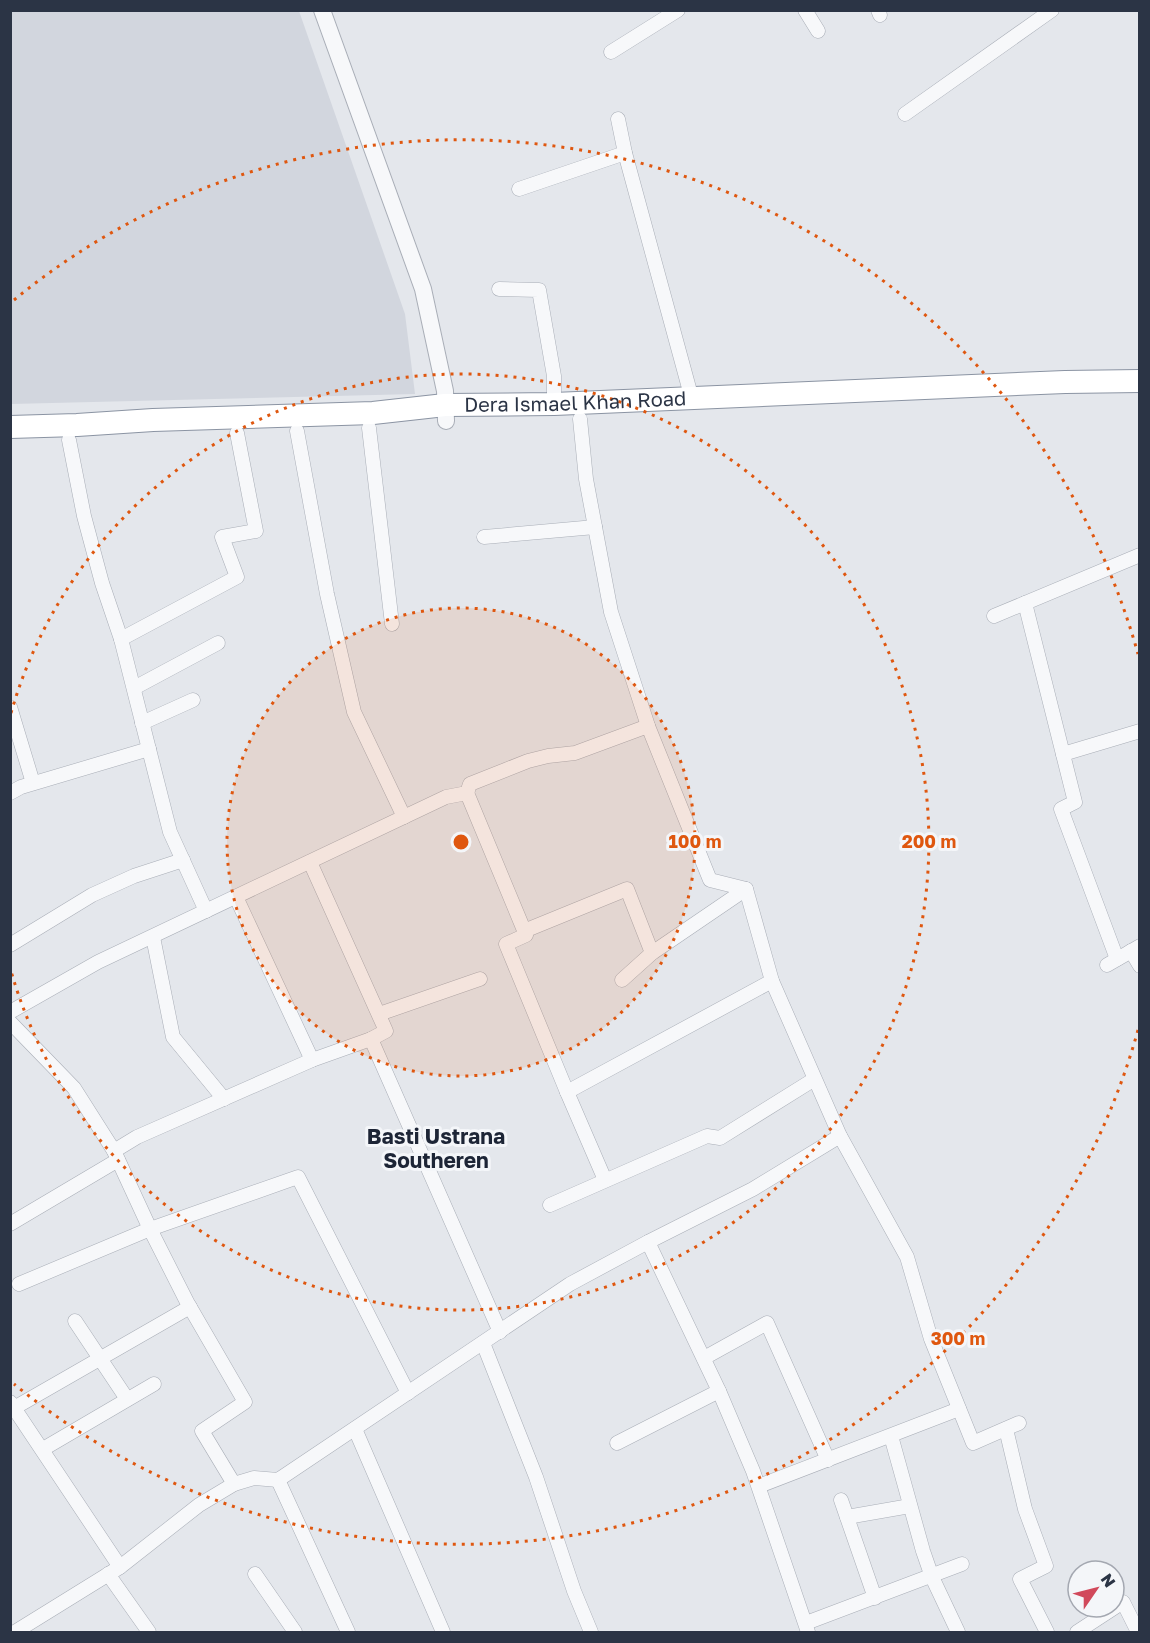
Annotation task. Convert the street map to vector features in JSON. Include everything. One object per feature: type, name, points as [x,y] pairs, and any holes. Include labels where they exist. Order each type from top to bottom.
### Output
[{"type":"highway","name":"Dera Ismael Khan Road","points":[[10,442],[369,428],[445,413],[554,404],[1065,382],[1140,381]]},
{"type":"highway","name":"Dera Ismael Khan Road","points":[[10,427],[164,419],[373,413],[445,413],[580,419],[1065,397],[1140,396]]},
{"type":"street","points":[[322,10],[423,289],[445,392],[445,413]]},
{"type":"street","points":[[611,52],[678,10]]},
{"type":"street","points":[[805,10],[818,31]]},
{"type":"street","points":[[905,114],[1052,10]]},
{"type":"street","points":[[618,119],[625,153],[692,399]]},
{"type":"street","points":[[519,189],[625,153]]},
{"type":"street","points":[[499,289],[539,290],[554,376],[554,404]]},
{"type":"street","points":[[580,419],[586,479],[611,612],[648,726],[710,880],[746,889]]},
{"type":"street","points":[[369,428],[392,624]]},
{"type":"street","points":[[297,431],[327,594],[354,712],[404,817]]},
{"type":"street","points":[[121,639],[237,577],[222,537],[256,531],[237,433]]},
{"type":"street","points":[[69,440],[84,516],[102,583],[121,639],[170,832],[206,911]]},
{"type":"street","points":[[484,537],[595,526]]},
{"type":"street","points":[[994,616],[1140,555]]},
{"type":"street","points":[[1025,603],[1075,802],[1061,809],[1112,962],[1135,949],[1140,966]]},
{"type":"street","points":[[134,688],[218,643]]},
{"type":"street","points":[[142,723],[193,700]]},
{"type":"street","points":[[10,707],[33,783]]},
{"type":"street","points":[[605,1180],[506,944],[526,935],[467,793],[470,784],[528,761],[575,753],[648,726]]},
{"type":"street","points":[[1063,754],[1140,731]]},
{"type":"street","points":[[10,793],[33,783],[149,749]]},
{"type":"street","points":[[10,1012],[98,962],[446,797],[467,793]]},
{"type":"street","points":[[10,945],[92,895],[134,876],[183,860]]},
{"type":"street","points":[[10,1224],[116,1155],[137,1137],[312,1060],[371,1039],[386,1031],[310,862]]},
{"type":"street","points":[[524,931],[627,889],[652,953]]},
{"type":"street","points":[[622,980],[652,953],[746,889]]},
{"type":"street","points":[[746,889],[771,981],[813,1080],[840,1136],[908,1257],[932,1339],[973,1443],[1013,1426],[1025,1509],[1046,1566],[1020,1579],[1047,1632]]},
{"type":"street","points":[[236,897],[312,1060]]},
{"type":"street","points":[[153,937],[173,1037],[224,1099]]},
{"type":"street","points":[[379,1014],[480,979]]},
{"type":"street","points":[[567,1092],[771,981]]},
{"type":"street","points":[[10,1022],[74,1088],[116,1155],[150,1229],[190,1307],[245,1402],[202,1431],[234,1484]]},
{"type":"street","points":[[371,1039],[500,1332]]},
{"type":"street","points":[[550,1205],[707,1136],[720,1138],[813,1080]]},
{"type":"street","points":[[15,1632],[114,1571],[200,1505],[234,1484],[254,1478],[278,1480],[570,1284],[753,1189],[840,1136]]},
{"type":"street","points":[[19,1284],[150,1229],[298,1177],[408,1393]]},
{"type":"street","points":[[648,1242],[704,1358],[759,1486],[807,1628],[962,1564]]},
{"type":"street","points":[[149,1632],[43,1449],[12,1405],[190,1307]]},
{"type":"street","points":[[75,1321],[127,1399]]},
{"type":"street","points":[[704,1358],[767,1323],[828,1460]]},
{"type":"street","points":[[483,1343],[536,1477],[574,1591],[591,1632]]},
{"type":"street","points":[[43,1449],[154,1384]]},
{"type":"street","points":[[617,1443],[719,1391]]},
{"type":"street","points":[[759,1486],[959,1409]]},
{"type":"street","points":[[355,1429],[443,1632]]},
{"type":"street","points":[[891,1436],[923,1551],[932,1577],[958,1632]]},
{"type":"street","points":[[278,1480],[348,1632]]},
{"type":"street","points":[[841,1500],[875,1598]]},
{"type":"street","points":[[847,1517],[910,1506]]},
{"type":"street","points":[[255,1574],[295,1632]]},
{"type":"street","points":[[1077,1632],[1123,1602],[1138,1632]]},
{"type":"shaded area","points":[[10,11],[299,11],[405,314],[415,394],[11,404]]},
{"type":"district","name":"Basti Ustrana Southeren","points":[[436,1149]]}]
